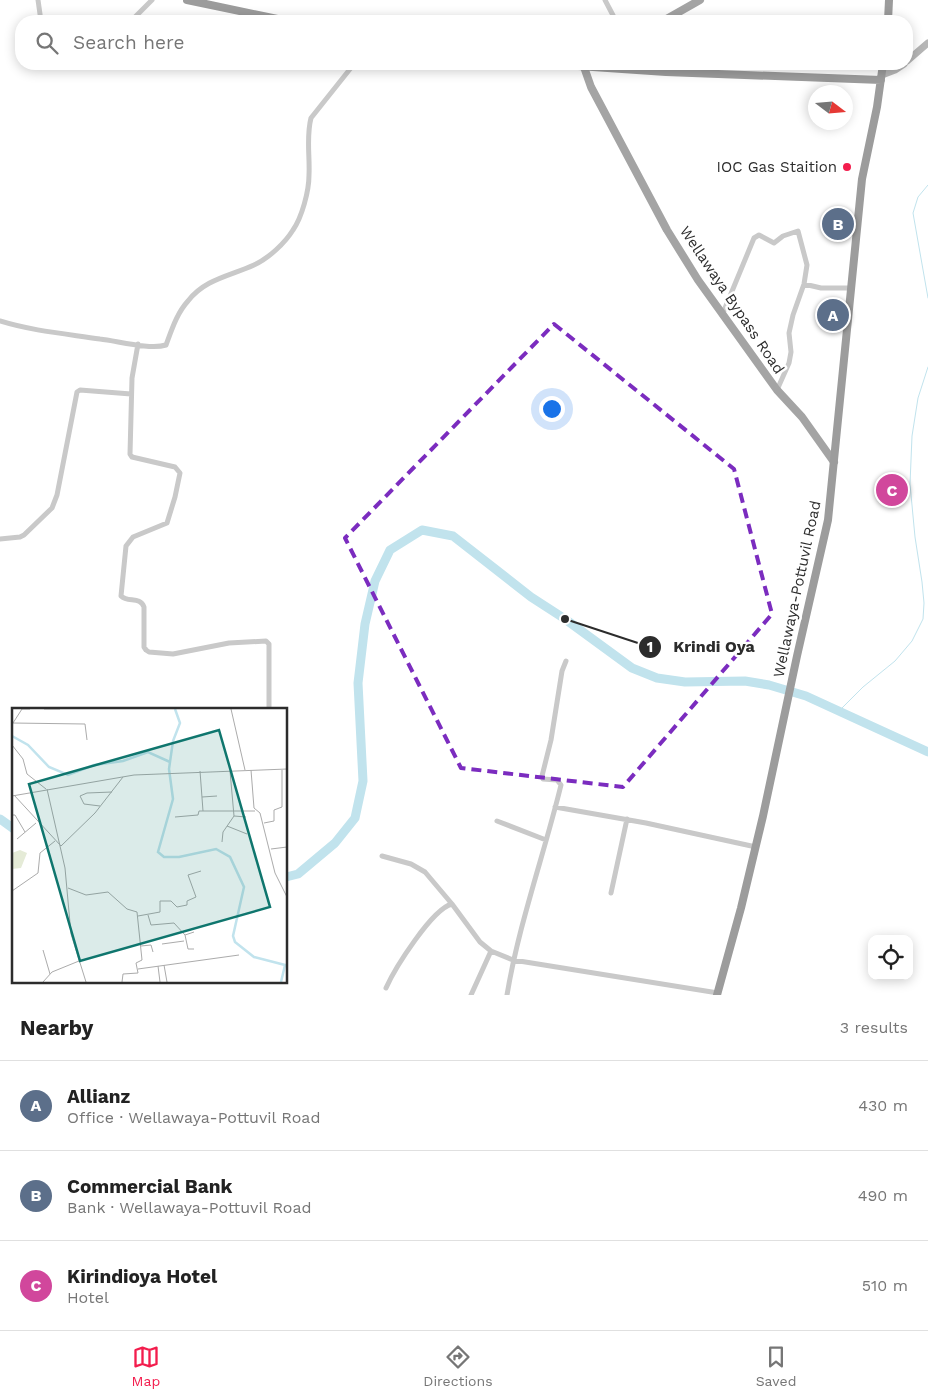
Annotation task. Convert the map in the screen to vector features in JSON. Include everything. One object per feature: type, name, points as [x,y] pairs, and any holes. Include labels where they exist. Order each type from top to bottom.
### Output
[{"type":"highway","points":[[187,0],[258,15]]},
{"type":"highway","points":[[888,15],[889,0]]},
{"type":"highway","points":[[643,70],[881,77]]},
{"type":"highway","name":"Wellawaya-Pottuvil Road","points":[[718,994],[756,846],[828,520],[862,179],[877,107],[882,70]]},
{"type":"main road","points":[[674,15],[700,0]]},
{"type":"main road","points":[[913,56],[928,43]]},
{"type":"main road","name":"Wellawaya Bypass Road","points":[[587,70],[591,87],[667,230],[698,280],[777,390],[802,417],[834,462]]},
{"type":"main road","points":[[881,77],[895,70]]},
{"type":"street","points":[[38,0],[40,15]]},
{"type":"street","points":[[136,15],[152,0]]},
{"type":"street","points":[[605,0],[613,15]]},
{"type":"street","points":[[0,321],[28,328],[138,344],[160,347],[166,345],[178,314],[188,299],[216,279],[256,264],[280,246],[294,229],[305,201],[309,177],[308,128],[311,118],[349,70]]},
{"type":"street","points":[[723,313],[754,238],[759,235],[774,243],[783,236],[798,231],[807,266],[804,284],[793,315],[790,333],[792,352],[777,390]]},
{"type":"street","points":[[804,284],[822,288],[851,288]]},
{"type":"street","points":[[138,344],[132,378],[130,454],[132,457],[175,467],[180,474],[175,497],[166,522],[133,537],[126,546],[121,596],[124,599],[143,603],[144,647],[149,652],[173,654],[229,643],[266,641],[269,644],[269,708]]},
{"type":"street","points":[[0,539],[20,538],[52,508],[57,495],[77,392],[80,390],[131,394]]},
{"type":"street","points":[[508,995],[513,960],[555,807],[560,782],[543,779],[542,776],[551,740],[562,671],[566,661]]},
{"type":"street","points":[[555,807],[627,819],[756,846]]},
{"type":"street","points":[[611,893],[627,819]]},
{"type":"street","points":[[497,821],[546,840]]},
{"type":"street","points":[[382,856],[411,864],[425,872],[480,942],[491,951],[513,960],[718,994]]},
{"type":"street","points":[[386,988],[394,969],[433,918],[445,905],[452,904]]},
{"type":"street","points":[[471,995],[491,951]]},
{"type":"highlighted area","points":[[554,324],[734,469],[772,614],[623,787],[461,768],[345,538]]},
{"type":"waterway","points":[[928,185],[918,197],[913,213],[928,298]]},
{"type":"waterway","points":[[840,710],[863,687],[895,661],[912,641],[923,619],[922,582],[910,484],[912,436],[918,398],[928,367]]},
{"type":"waterway","points":[[288,876],[298,874],[335,843],[355,818],[363,781],[358,683],[365,624],[375,581],[390,550],[422,530],[453,536],[531,597],[565,619],[632,668],[657,678],[685,682],[745,681],[769,685],[806,696],[928,752]]},
{"type":"waterway","points":[[0,819],[12,828]]},
{"type":"place","name":"IOC Gas Staition","points":[[847,167]]},
{"type":"place","name":"Commercial Bank","points":[[838,224]]},
{"type":"place","name":"Allianz","points":[[833,315]]},
{"type":"place","name":"Kirindioya Hotel","points":[[892,490]]},
{"type":"place","name":"Krindi Oya","points":[[565,619]]}]
